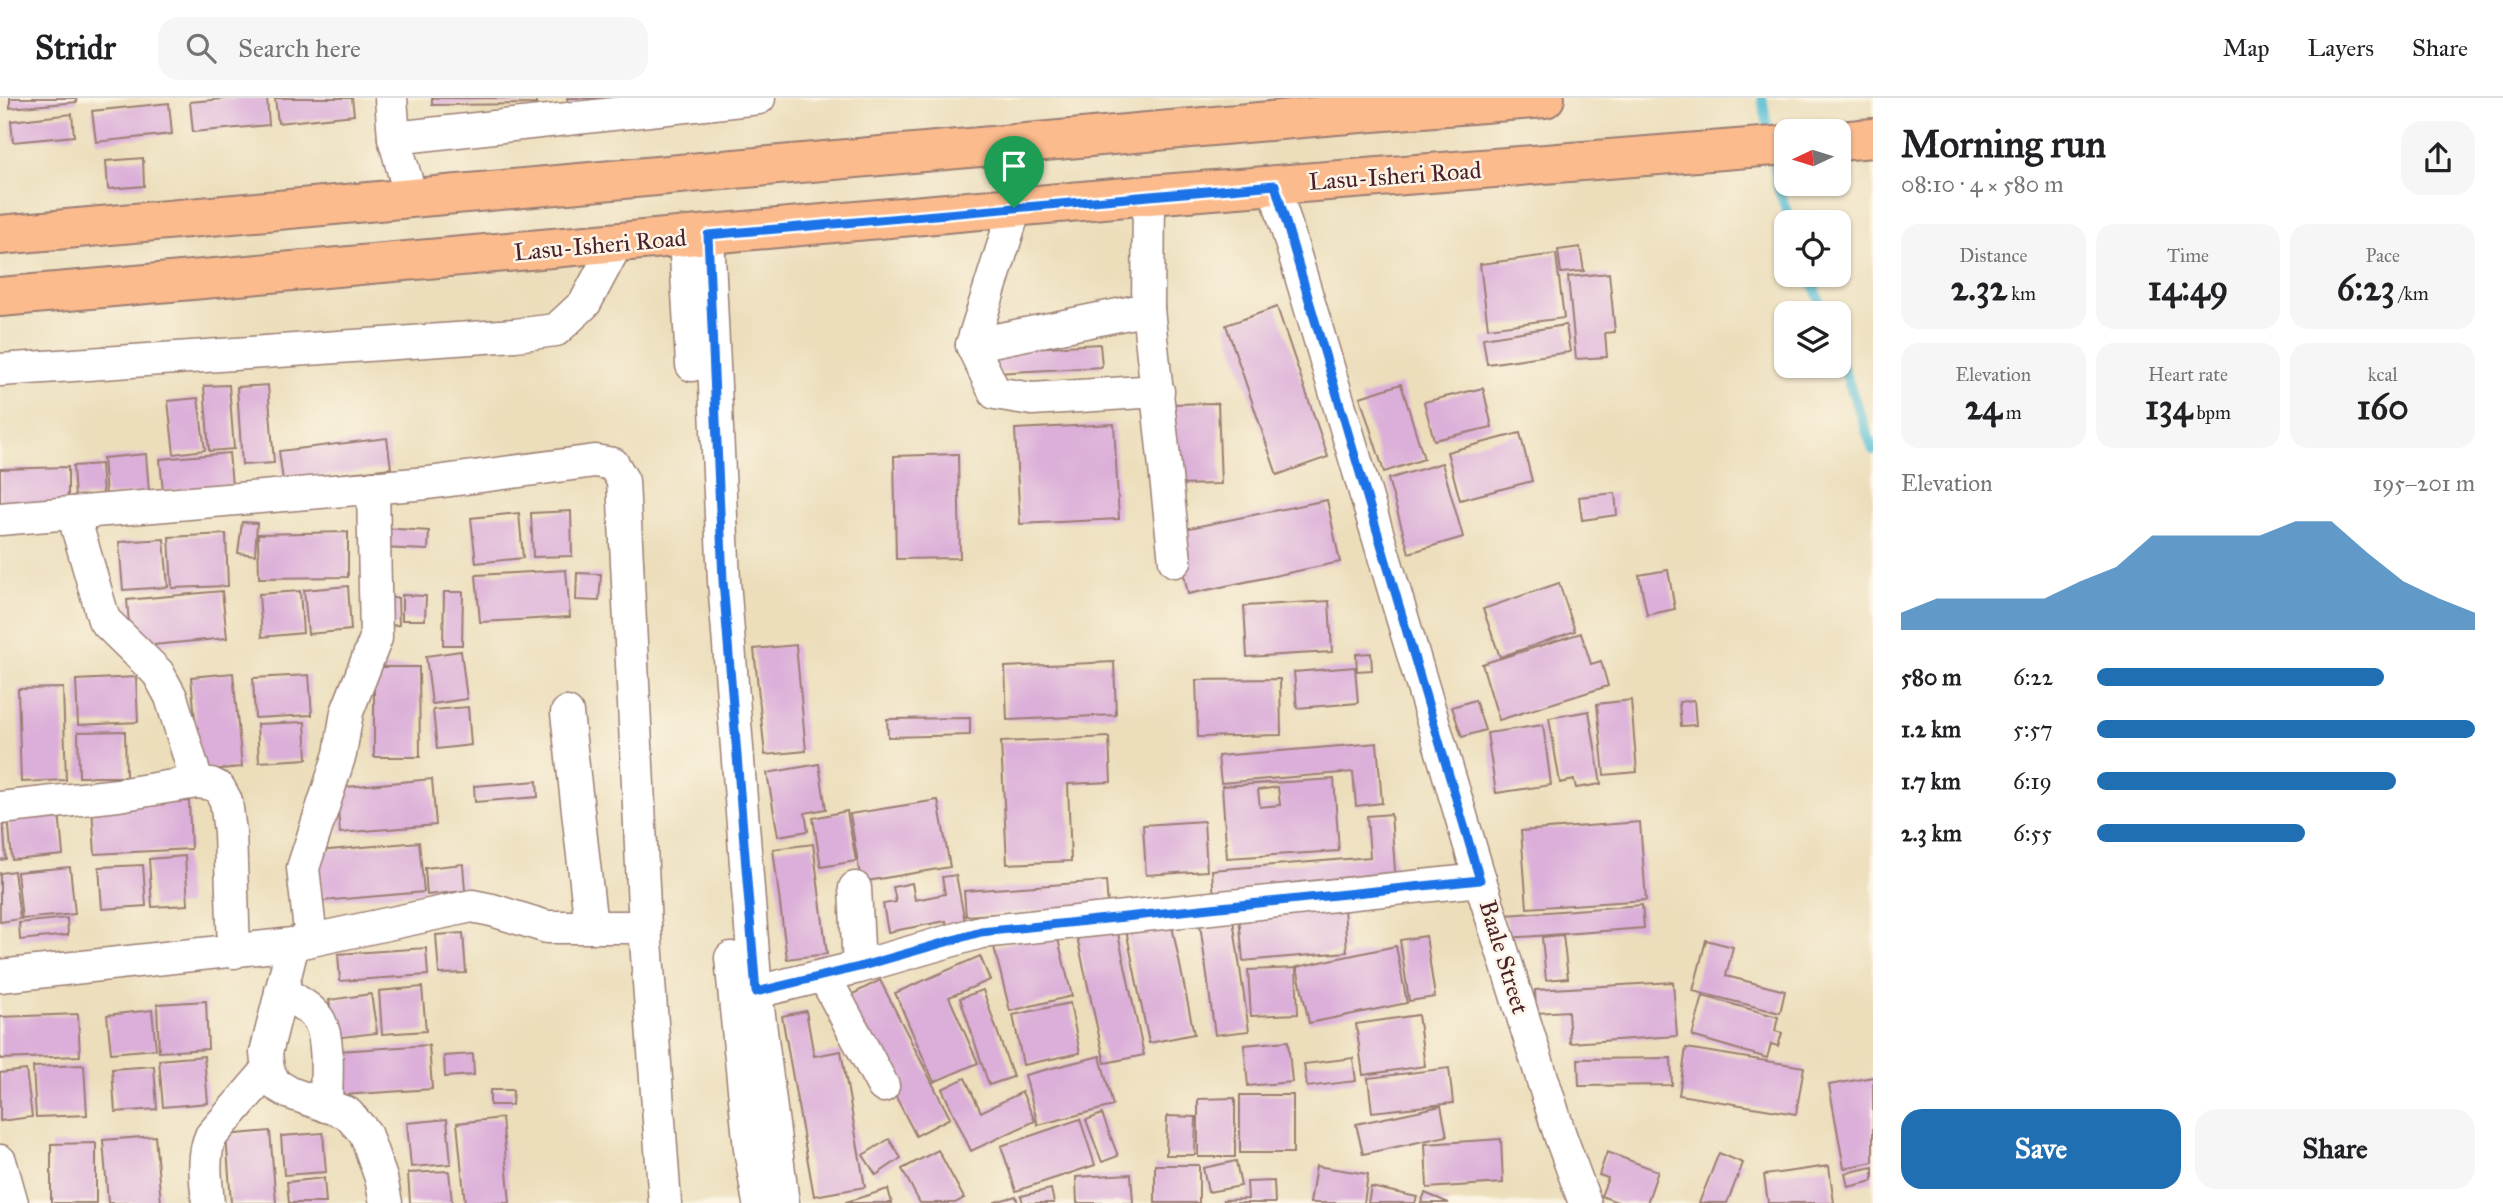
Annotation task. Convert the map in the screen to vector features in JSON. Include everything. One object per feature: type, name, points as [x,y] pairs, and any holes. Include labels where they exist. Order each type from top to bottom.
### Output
[{"type":"main road","points":[[0,236],[411,197],[1545,98]]},
{"type":"main road","points":[[1852,140],[1873,138]]},
{"type":"main road","name":"Lasu-Isheri Road","points":[[0,297],[1149,195],[1769,148]]},
{"type":"street","points":[[391,98],[394,138],[411,197]]},
{"type":"street","points":[[394,138],[759,98]]},
{"type":"street","name":"Baale Street","points":[[1275,185],[1480,880],[1560,1135],[1585,1203]]},
{"type":"street","points":[[1149,195],[1148,309],[1175,561]]},
{"type":"street","points":[[1014,208],[972,345],[995,393],[1032,399],[1158,391]]},
{"type":"street","points":[[696,236],[756,992],[783,1203]]},
{"type":"street","points":[[696,236],[717,767],[735,999],[750,1149],[759,1203]]},
{"type":"street","points":[[0,370],[556,330],[585,303],[617,243]]},
{"type":"street","points":[[972,345],[1148,309]]},
{"type":"street","points":[[0,519],[428,483],[595,461],[613,464],[623,481],[645,928],[665,1203]]},
{"type":"street","points":[[373,487],[376,638],[347,712],[340,754],[303,867],[302,942],[281,991],[266,1053],[268,1070],[275,1084],[290,1093],[347,1113],[366,1133],[382,1178],[386,1203]]},
{"type":"street","points":[[73,513],[104,620],[158,673],[171,697],[197,782]]},
{"type":"street","points":[[567,713],[591,928]]},
{"type":"street","points":[[0,808],[197,782],[219,788],[226,801],[230,831],[234,952]]},
{"type":"street","points":[[756,992],[859,967],[981,932],[1480,880]]},
{"type":"street","points":[[855,888],[859,967]]},
{"type":"street","points":[[0,976],[234,952],[302,942],[472,906],[547,927],[645,928]]},
{"type":"street","points":[[824,976],[883,1086]]},
{"type":"street","points":[[281,991],[320,1022],[326,1050],[326,1106]]},
{"type":"street","points":[[208,1203],[207,1144],[268,1070]]},
{"type":"street","points":[[0,1161],[12,1203]]},
{"type":"building","points":[[10,98],[76,98],[77,102],[10,108]]},
{"type":"building","points":[[267,98],[269,125],[193,132],[190,102]]},
{"type":"building","points":[[275,98],[352,98],[354,115],[278,123]]},
{"type":"building","points":[[432,98],[536,98],[536,104],[432,105]]},
{"type":"building","points":[[567,98],[605,98],[605,99],[569,107]]},
{"type":"building","points":[[169,103],[172,134],[96,142],[92,111]]},
{"type":"building","points":[[72,114],[74,136],[13,142],[11,121]]},
{"type":"building","points":[[143,158],[144,186],[108,189],[106,161]]},
{"type":"building","points":[[1580,247],[1584,271],[1561,273],[1558,250]]},
{"type":"building","points":[[1556,254],[1564,318],[1488,328],[1480,264]]},
{"type":"building","points":[[1609,273],[1615,332],[1605,333],[1607,357],[1576,359],[1568,277]]},
{"type":"building","points":[[1277,307],[1328,457],[1277,475],[1226,325]]},
{"type":"building","points":[[1566,325],[1570,352],[1487,364],[1483,338]]},
{"type":"building","points":[[1100,344],[1102,367],[996,373],[995,350]]},
{"type":"building","points":[[1401,384],[1424,459],[1384,472],[1360,397]]},
{"type":"building","points":[[229,385],[234,449],[209,451],[204,386]]},
{"type":"building","points":[[268,385],[274,463],[242,465],[237,387]]},
{"type":"building","points":[[1483,388],[1492,427],[1434,440],[1424,402]]},
{"type":"building","points":[[198,398],[205,450],[174,454],[168,401]]},
{"type":"building","points":[[1218,403],[1221,484],[1170,485],[1167,404]]},
{"type":"building","points":[[1114,424],[1119,519],[1020,524],[1015,429]]},
{"type":"building","points":[[1520,433],[1532,481],[1460,500],[1447,452]]},
{"type":"building","points":[[387,438],[391,468],[283,481],[279,451]]},
{"type":"building","points":[[229,453],[232,485],[163,491],[160,459]]},
{"type":"building","points":[[146,454],[149,492],[106,496],[103,458]]},
{"type":"building","points":[[958,454],[960,558],[896,559],[894,456]]},
{"type":"building","points":[[1442,463],[1463,537],[1409,553],[1388,479]]},
{"type":"building","points":[[101,464],[103,496],[75,498],[73,466]]},
{"type":"building","points":[[68,467],[68,503],[0,505],[0,469]]},
{"type":"building","points":[[1615,493],[1617,515],[1582,520],[1579,497]]},
{"type":"building","points":[[1327,500],[1340,562],[1188,594],[1175,531]]},
{"type":"building","points":[[571,511],[572,556],[533,557],[531,513]]},
{"type":"building","points":[[519,513],[523,558],[476,563],[471,518]]},
{"type":"building","points":[[242,522],[257,523],[255,555],[238,553]]},
{"type":"building","points":[[382,528],[429,531],[428,550],[381,548]]},
{"type":"building","points":[[348,532],[348,577],[259,578],[258,534]]},
{"type":"building","points":[[226,534],[228,586],[172,588],[169,537]]},
{"type":"building","points":[[164,539],[168,587],[123,590],[119,542]]},
{"type":"building","points":[[566,570],[570,617],[480,622],[476,575]]},
{"type":"building","points":[[1668,570],[1675,609],[1647,615],[1639,575]]},
{"type":"building","points":[[577,573],[601,574],[599,601],[576,600]]},
{"type":"building","points":[[1559,583],[1575,631],[1500,657],[1483,609]]},
{"type":"building","points":[[348,586],[351,630],[308,634],[304,590]]},
{"type":"building","points":[[222,591],[227,638],[131,647],[127,600]]},
{"type":"building","points":[[300,591],[303,633],[262,637],[259,594]]},
{"type":"building","points":[[444,592],[463,592],[462,645],[443,645]]},
{"type":"building","points":[[402,595],[426,596],[425,620],[402,620]]},
{"type":"building","points":[[384,598],[398,598],[399,625],[386,626]]},
{"type":"building","points":[[1329,601],[1332,652],[1247,657],[1244,606]]},
{"type":"building","points":[[1581,633],[1591,664],[1601,661],[1608,686],[1499,720],[1482,664]]},
{"type":"building","points":[[796,645],[806,751],[765,755],[754,649]]},
{"type":"building","points":[[461,651],[467,699],[432,704],[426,656]]},
{"type":"building","points":[[1371,653],[1372,670],[1357,671],[1356,654]]},
{"type":"building","points":[[1114,662],[1116,715],[1007,720],[1005,667]]},
{"type":"building","points":[[374,667],[419,667],[420,757],[374,757]]},
{"type":"building","points":[[1355,667],[1358,703],[1297,708],[1294,672]]},
{"type":"building","points":[[233,673],[242,767],[200,771],[191,677]]},
{"type":"building","points":[[309,675],[312,715],[255,718],[253,678]]},
{"type":"building","points":[[136,677],[138,722],[78,725],[76,680]]},
{"type":"building","points":[[1280,679],[1281,735],[1198,737],[1196,680]]},
{"type":"building","points":[[63,688],[66,780],[21,782],[18,689]]},
{"type":"building","points":[[1475,700],[1485,730],[1462,737],[1452,707]]},
{"type":"building","points":[[1631,700],[1637,772],[1604,775],[1597,704]]},
{"type":"building","points":[[1694,700],[1696,725],[1681,726],[1679,702]]},
{"type":"building","points":[[468,707],[471,745],[437,749],[433,710]]},
{"type":"building","points":[[1589,711],[1601,784],[1576,788],[1574,780],[1560,783],[1549,718]]},
{"type":"building","points":[[970,718],[970,735],[888,737],[887,719]]},
{"type":"building","points":[[305,722],[307,759],[259,762],[257,724]]},
{"type":"building","points":[[1543,725],[1551,785],[1496,793],[1487,733]]},
{"type":"building","points":[[125,731],[126,777],[79,777],[78,732]]},
{"type":"building","points":[[1109,737],[1111,782],[1068,784],[1071,861],[1007,864],[1001,742]]},
{"type":"building","points":[[1377,743],[1382,803],[1356,806],[1353,772],[1221,783],[1218,756]]},
{"type":"building","points":[[819,764],[826,809],[805,813],[808,831],[778,836],[767,773]]},
{"type":"building","points":[[432,779],[436,825],[340,833],[336,788]]},
{"type":"building","points":[[1334,779],[1339,851],[1227,858],[1222,786]],"holes":[[[1278,787],[1280,805],[1260,807],[1258,790]]]},
{"type":"building","points":[[537,781],[538,797],[475,802],[474,786]]},
{"type":"building","points":[[938,800],[950,867],[861,882],[850,814]]},
{"type":"building","points":[[189,801],[191,849],[95,854],[92,807]]},
{"type":"building","points":[[59,811],[63,855],[12,860],[8,816]]},
{"type":"building","points":[[847,811],[856,861],[821,867],[813,818]]},
{"type":"building","points":[[1391,814],[1396,885],[1214,899],[1212,870],[1370,857],[1367,816]]},
{"type":"building","points":[[0,819],[3,819],[6,859],[0,860]]},
{"type":"building","points":[[1204,821],[1207,871],[1146,875],[1143,825]]},
{"type":"building","points":[[1640,822],[1646,900],[1527,908],[1521,831]]},
{"type":"building","points":[[419,842],[424,892],[322,901],[318,851]]},
{"type":"building","points":[[813,844],[827,954],[787,959],[773,849]]},
{"type":"building","points":[[185,856],[188,905],[152,907],[149,859]]},
{"type":"building","points":[[463,864],[465,891],[427,895],[425,868]]},
{"type":"building","points":[[143,865],[146,906],[102,909],[99,867]]},
{"type":"building","points":[[70,867],[75,914],[22,919],[17,872]]},
{"type":"building","points":[[14,871],[20,919],[0,922],[0,873]]},
{"type":"building","points":[[956,875],[966,927],[948,930],[946,921],[888,932],[883,904],[896,902],[893,887],[912,883],[915,900],[945,894],[942,877]]},
{"type":"building","points":[[1106,881],[1108,906],[966,916],[964,891]]},
{"type":"building","points":[[1642,905],[1644,928],[1508,938],[1506,915]]},
{"type":"building","points":[[1344,908],[1347,952],[1243,961],[1239,916]]},
{"type":"building","points":[[1170,916],[1194,1034],[1149,1043],[1125,925]]},
{"type":"building","points":[[67,918],[68,935],[20,940],[19,923]]},
{"type":"building","points":[[1233,919],[1249,1031],[1215,1035],[1200,924]]},
{"type":"building","points":[[1117,929],[1144,1055],[1105,1063],[1077,937]]},
{"type":"building","points":[[1056,931],[1072,996],[1010,1011],[994,947]]},
{"type":"building","points":[[463,933],[466,973],[439,974],[436,935]]},
{"type":"building","points":[[1563,935],[1568,978],[1546,980],[1542,937]]},
{"type":"building","points":[[1426,936],[1435,997],[1409,1001],[1400,940]]},
{"type":"building","points":[[1706,940],[1733,947],[1726,976],[1785,991],[1780,1013],[1693,991]]},
{"type":"building","points":[[1396,946],[1407,1003],[1309,1023],[1297,967]]},
{"type":"building","points":[[426,948],[428,975],[340,981],[338,954]]},
{"type":"building","points":[[980,956],[990,980],[949,997],[978,1063],[934,1082],[895,993]]},
{"type":"building","points":[[1296,968],[1298,1014],[1251,1016],[1248,970]]},
{"type":"building","points":[[880,980],[950,1118],[916,1136],[845,998]]},
{"type":"building","points":[[1673,982],[1677,1036],[1570,1043],[1568,1011],[1536,1013],[1535,990]]},
{"type":"building","points":[[422,987],[426,1031],[382,1034],[379,991]]},
{"type":"building","points":[[983,990],[1013,1077],[989,1085],[960,998]]},
{"type":"building","points":[[371,994],[377,1033],[334,1038],[329,1000]]},
{"type":"building","points":[[1703,996],[1778,1017],[1775,1031],[1782,1033],[1778,1046],[1771,1044],[1767,1058],[1692,1036]]},
{"type":"building","points":[[206,1001],[208,1049],[159,1052],[157,1004]]},
{"type":"building","points":[[1070,1003],[1080,1053],[1023,1065],[1013,1015]]},
{"type":"building","points":[[152,1010],[156,1049],[111,1053],[107,1015]]},
{"type":"building","points":[[806,1011],[814,1056],[841,1051],[865,1187],[814,1196],[782,1016]]},
{"type":"building","points":[[78,1014],[80,1056],[0,1059],[0,1017]]},
{"type":"building","points":[[1418,1015],[1425,1066],[1363,1075],[1356,1024]]},
{"type":"building","points":[[1288,1041],[1292,1082],[1248,1086],[1244,1045]]},
{"type":"building","points":[[429,1045],[432,1089],[343,1095],[339,1051]]},
{"type":"building","points":[[1686,1048],[1804,1067],[1796,1114],[1679,1095]]},
{"type":"building","points":[[473,1054],[474,1075],[445,1077],[444,1056]]},
{"type":"building","points":[[204,1056],[208,1103],[163,1107],[159,1060]]},
{"type":"building","points":[[1100,1056],[1113,1106],[1038,1125],[1025,1075]]},
{"type":"building","points":[[1353,1058],[1356,1081],[1307,1087],[1304,1064]]},
{"type":"building","points":[[1671,1058],[1672,1085],[1579,1086],[1578,1059]]},
{"type":"building","points":[[84,1065],[87,1115],[36,1117],[33,1067]]},
{"type":"building","points":[[154,1066],[157,1109],[115,1112],[112,1069]]},
{"type":"building","points":[[1449,1068],[1453,1103],[1372,1112],[1368,1078]]},
{"type":"building","points":[[26,1070],[32,1117],[0,1121],[0,1073]]},
{"type":"building","points":[[1873,1077],[1873,1162],[1844,1168],[1829,1085]]},
{"type":"building","points":[[965,1078],[981,1112],[1022,1092],[1035,1121],[971,1151],[942,1089]]},
{"type":"building","points":[[490,1090],[513,1090],[512,1105],[490,1105]]},
{"type":"building","points":[[1240,1095],[1293,1095],[1293,1153],[1240,1153]]},
{"type":"building","points":[[1235,1098],[1235,1157],[1198,1157],[1198,1099]]},
{"type":"building","points":[[1441,1106],[1447,1136],[1363,1154],[1356,1124]]},
{"type":"building","points":[[1102,1114],[1118,1156],[1102,1162],[1086,1120]]},
{"type":"building","points":[[1167,1116],[1196,1117],[1195,1155],[1166,1155]]},
{"type":"building","points":[[502,1118],[510,1203],[465,1203],[457,1123]]},
{"type":"building","points":[[447,1119],[451,1164],[411,1167],[407,1123]]},
{"type":"building","points":[[1080,1119],[1095,1165],[1016,1191],[1001,1146]]},
{"type":"building","points":[[270,1131],[276,1203],[231,1203],[226,1135]]},
{"type":"building","points":[[323,1133],[326,1172],[284,1175],[281,1136]]},
{"type":"building","points":[[155,1136],[161,1203],[108,1203],[103,1140]]},
{"type":"building","points":[[889,1139],[901,1158],[876,1175],[863,1155]]},
{"type":"building","points":[[1501,1139],[1503,1183],[1427,1188],[1425,1144]]},
{"type":"building","points":[[96,1143],[96,1203],[51,1203],[51,1144]]},
{"type":"building","points":[[938,1150],[964,1198],[955,1203],[920,1203],[902,1169]]},
{"type":"building","points":[[1607,1152],[1658,1171],[1647,1203],[1620,1203],[1601,1196],[1608,1178],[1599,1175]]},
{"type":"building","points":[[1719,1153],[1743,1163],[1727,1203],[1699,1203]]},
{"type":"building","points":[[1236,1161],[1241,1186],[1208,1192],[1203,1168]]},
{"type":"building","points":[[1155,1165],[1199,1165],[1199,1203],[1155,1203]]},
{"type":"building","points":[[1316,1166],[1368,1174],[1364,1203],[1310,1203]]},
{"type":"building","points":[[1829,1166],[1834,1203],[1768,1203],[1764,1175]]},
{"type":"building","points":[[1873,1167],[1873,1181],[1848,1187],[1845,1173]]},
{"type":"building","points":[[449,1171],[452,1203],[410,1203],[408,1173]]},
{"type":"building","points":[[1131,1174],[1133,1203],[1077,1203],[1076,1177]]},
{"type":"building","points":[[324,1178],[326,1203],[289,1203],[287,1182]]},
{"type":"building","points":[[1274,1181],[1275,1203],[1223,1203],[1223,1200],[1248,1199],[1247,1182]]},
{"type":"building","points":[[1371,1187],[1417,1197],[1415,1203],[1368,1203]]},
{"type":"building","points":[[888,1189],[892,1203],[846,1203],[846,1202]]},
{"type":"building","points":[[1051,1189],[1054,1203],[1023,1203],[1021,1196]]},
{"type":"building","points":[[1425,1193],[1449,1203],[1421,1203]]},
{"type":"building","points":[[1016,1196],[1018,1203],[995,1203],[995,1202]]},
{"type":"waterway","points":[[1762,98],[1769,137]]},
{"type":"waterway","points":[[1773,155],[1779,191],[1786,210]]},
{"type":"waterway","points":[[1814,287],[1820,301]]},
{"type":"waterway","points":[[1847,378],[1873,450]]},
{"type":"route","points":[[1275,185],[1480,880],[981,932],[859,967],[756,992],[723,581],[708,235],[1014,208],[1275,185]]}]
